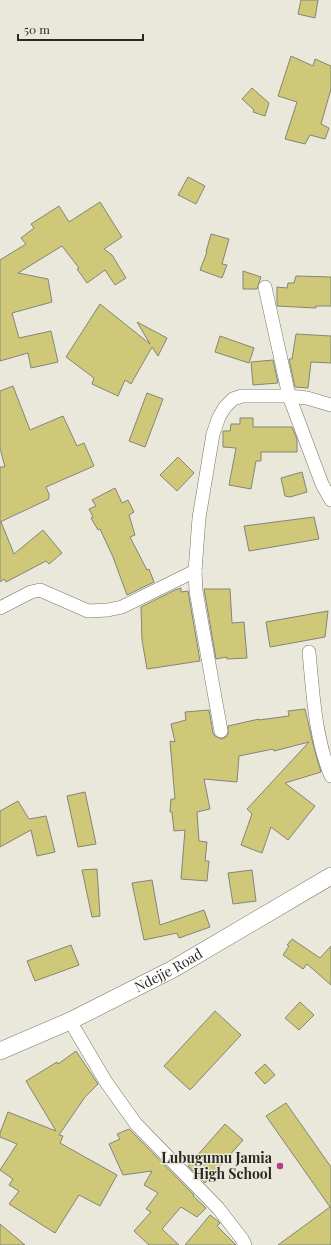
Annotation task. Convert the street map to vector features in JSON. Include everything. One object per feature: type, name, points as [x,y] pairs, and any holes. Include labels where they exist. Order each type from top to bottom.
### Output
[{"type":"street","points":[[265,287],[288,396],[320,480],[331,500]]},
{"type":"street","points":[[221,732],[196,591],[194,571],[198,518],[213,434],[219,417],[225,407],[233,399],[242,396],[288,396],[307,398],[331,405]]},
{"type":"street","points":[[0,608],[31,592],[40,590],[88,611],[108,610],[122,607],[194,571]]},
{"type":"street","points":[[309,652],[315,712],[324,759],[331,776]]},
{"type":"street","name":"Ndejje Road","points":[[0,1051],[70,1021],[173,969],[331,876]]},
{"type":"street","points":[[70,1021],[106,1082],[136,1124],[218,1208],[245,1245]]},
{"type":"building","points":[[301,0],[318,0],[315,18],[298,14]]},
{"type":"building","points":[[291,56],[313,66],[315,59],[331,66],[331,89],[321,124],[329,128],[325,139],[310,135],[305,144],[285,139],[297,102],[278,96]]},
{"type":"building","points":[[252,88],[269,103],[265,116],[253,112],[254,110],[242,99]]},
{"type":"building","points":[[188,177],[205,186],[196,204],[178,195]]},
{"type":"building","points":[[100,202],[122,237],[104,249],[112,255],[126,278],[115,285],[105,270],[87,283],[77,269],[79,268],[62,246],[18,273],[48,279],[52,302],[12,313],[19,338],[51,331],[58,362],[31,368],[28,353],[0,361],[0,260],[26,244],[21,238],[34,228],[31,224],[59,206],[69,222]]},
{"type":"building","points":[[211,234],[229,239],[222,264],[227,265],[222,278],[200,270],[207,252]]},
{"type":"building","points":[[243,271],[261,277],[257,289],[243,289]]},
{"type":"building","points":[[296,276],[331,277],[331,306],[316,306],[316,308],[277,306],[277,287],[287,288],[288,283],[294,283]]},
{"type":"building","points":[[100,304],[150,344],[137,322],[167,338],[158,356],[152,347],[131,384],[125,380],[118,396],[92,384],[94,378],[66,357]]},
{"type":"building","points":[[296,334],[331,336],[331,363],[311,362],[308,388],[295,387],[289,359],[292,359]]},
{"type":"building","points":[[220,336],[254,348],[249,363],[215,352]]},
{"type":"building","points":[[273,360],[278,383],[253,385],[251,362]]},
{"type":"building","points":[[13,386],[30,430],[63,416],[77,446],[84,443],[94,466],[46,487],[49,494],[49,499],[0,522],[0,467],[5,467],[0,448],[0,391]]},
{"type":"building","points":[[147,393],[163,399],[145,447],[129,441]]},
{"type":"building","points":[[240,418],[253,418],[253,427],[292,427],[297,439],[297,452],[261,452],[261,461],[256,461],[251,489],[229,485],[236,448],[223,447],[223,431],[230,431],[231,424],[240,424]]},
{"type":"building","points":[[178,457],[194,473],[177,491],[160,475]]},
{"type":"building","points":[[302,472],[307,492],[290,497],[285,496],[281,478]]},
{"type":"building","points":[[115,488],[122,503],[128,500],[134,512],[129,515],[135,535],[130,537],[147,570],[149,569],[154,582],[127,595],[113,557],[100,529],[98,530],[91,518],[93,517],[89,509],[96,506],[92,500]]},
{"type":"building","points":[[314,517],[319,539],[249,551],[244,526]]},
{"type":"building","points":[[0,522],[14,554],[43,530],[62,553],[49,564],[46,561],[6,582],[4,579],[0,582]]},
{"type":"building","points":[[181,588],[181,592],[188,591],[200,661],[147,669],[142,640],[141,607]]},
{"type":"building","points":[[204,589],[230,589],[232,623],[244,622],[247,658],[227,659],[227,657],[216,659]]},
{"type":"building","points":[[328,611],[325,637],[270,647],[266,622]]},
{"type":"building","points":[[305,709],[321,772],[285,783],[315,806],[288,840],[271,827],[262,853],[241,845],[252,814],[247,809],[309,742],[274,751],[273,749],[239,756],[237,782],[204,779],[210,809],[197,812],[199,841],[207,842],[205,861],[209,861],[207,881],[181,879],[185,830],[174,831],[172,812],[170,812],[171,799],[175,799],[170,741],[175,742],[171,724],[186,720],[185,712],[209,710],[213,733],[215,736],[222,739],[228,734],[228,726],[259,719],[289,716],[288,711]]},
{"type":"building","points":[[85,792],[96,844],[78,847],[67,796]]},
{"type":"building","points":[[18,801],[29,819],[46,816],[55,852],[37,856],[31,830],[0,847],[0,811]]},
{"type":"building","points":[[97,869],[100,916],[92,917],[82,870]]},
{"type":"building","points":[[252,870],[256,901],[233,904],[228,873]]},
{"type":"building","points":[[152,880],[160,925],[204,910],[210,927],[179,938],[177,933],[144,940],[132,883]]},
{"type":"building","points":[[292,939],[320,958],[331,946],[331,985],[307,964],[303,969],[283,955],[289,946],[287,945]]},
{"type":"building","points":[[71,945],[79,965],[35,981],[27,961]]},
{"type":"building","points":[[300,1002],[314,1015],[299,1030],[285,1018]]},
{"type":"building","points":[[215,1011],[241,1035],[190,1090],[164,1066]]},
{"type":"building","points":[[76,1051],[98,1084],[85,1097],[59,1135],[63,1136],[60,1143],[117,1175],[100,1206],[79,1195],[55,1233],[9,1204],[19,1191],[9,1185],[13,1179],[0,1170],[17,1144],[0,1137],[0,1133],[8,1112],[56,1131],[26,1081],[57,1062],[58,1064]]},
{"type":"building","points":[[265,1064],[275,1075],[265,1084],[255,1073]]},
{"type":"building","points":[[286,1103],[331,1167],[331,1245],[278,1245],[330,1207],[266,1116]]},
{"type":"building","points":[[225,1124],[243,1140],[205,1183],[188,1166]]},
{"type":"building","points":[[129,1129],[206,1208],[197,1217],[181,1207],[162,1229],[179,1245],[149,1245],[134,1231],[151,1212],[146,1209],[158,1193],[144,1185],[152,1171],[123,1175],[109,1144],[120,1139],[117,1134]]},
{"type":"building","points":[[210,1215],[220,1223],[217,1226],[236,1245],[185,1245]]},
{"type":"building","points":[[0,1224],[25,1245],[0,1245]]},
{"type":"place","name":"Lubugumu Jamia High School","points":[[280,1166]]}]
